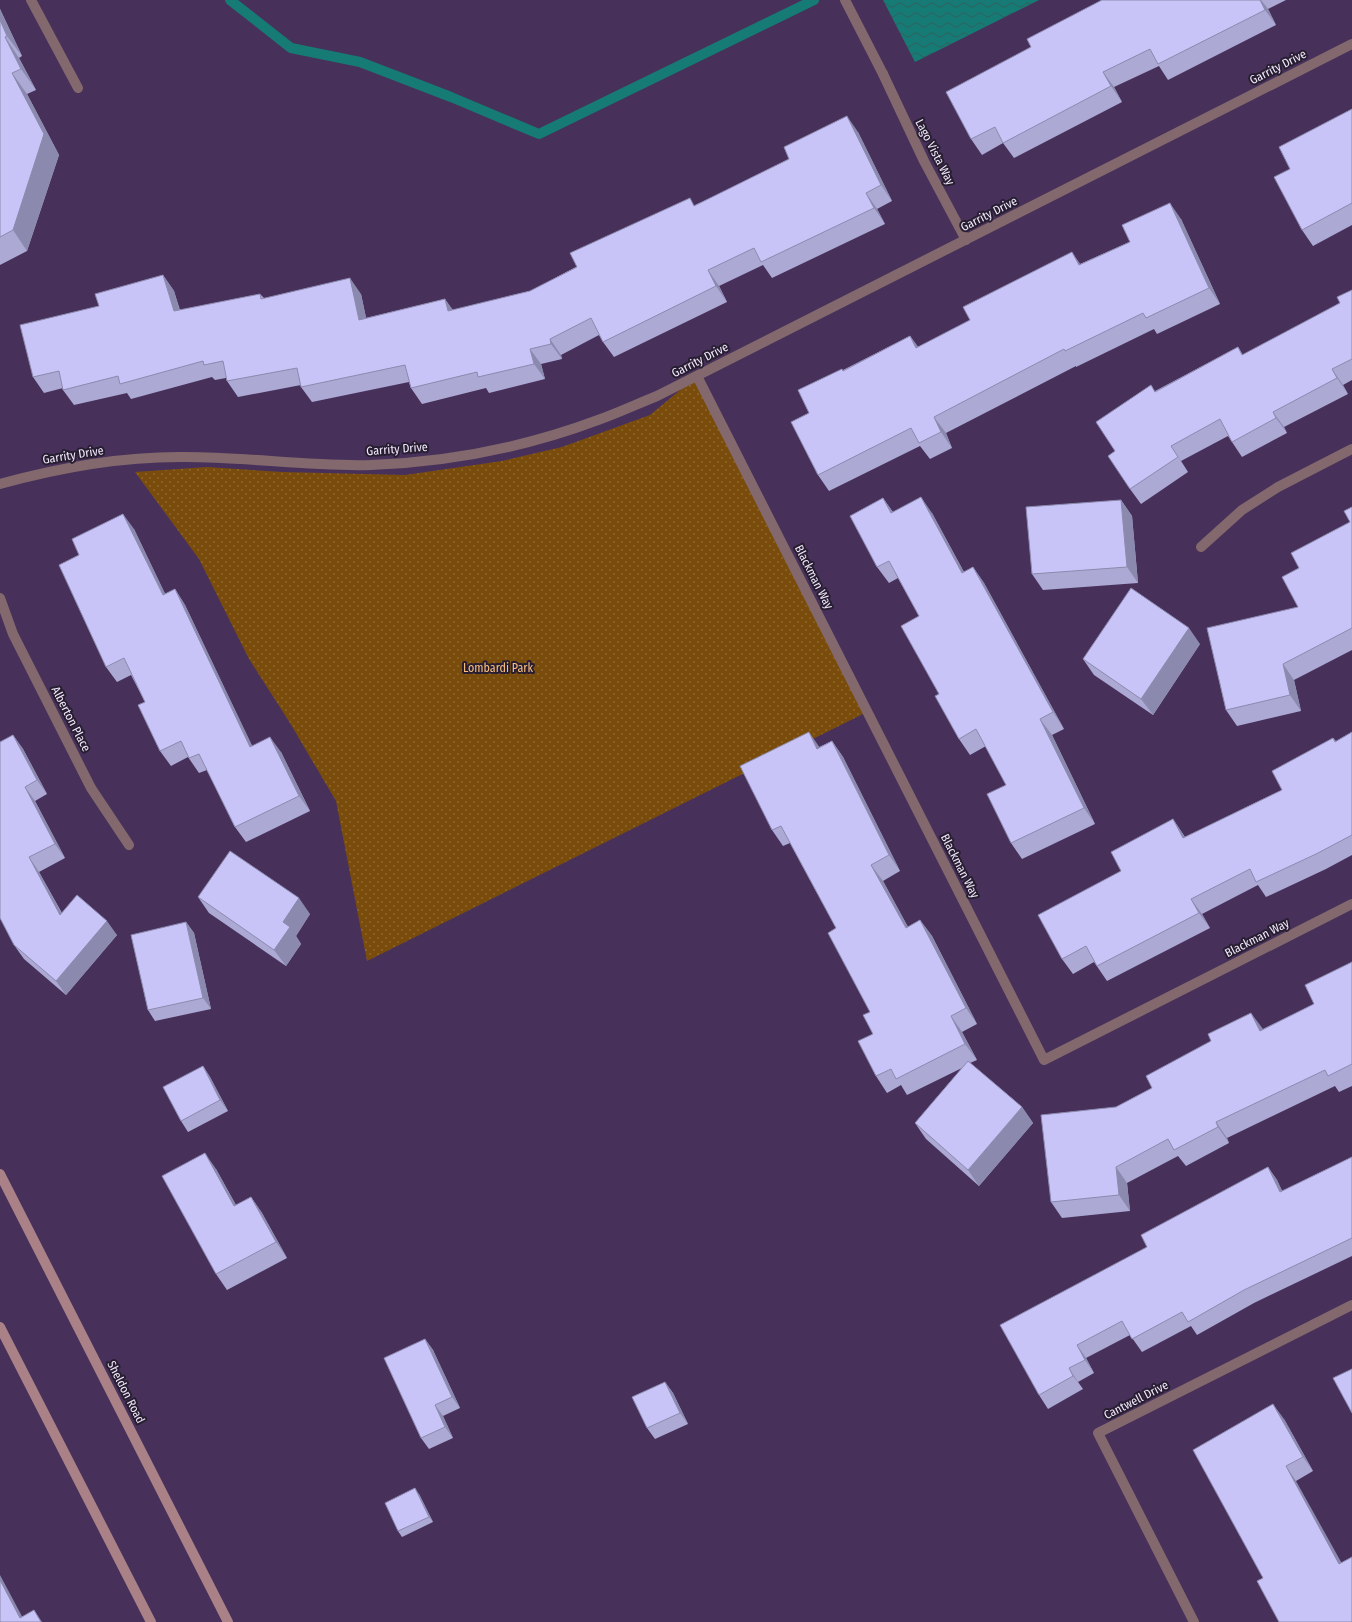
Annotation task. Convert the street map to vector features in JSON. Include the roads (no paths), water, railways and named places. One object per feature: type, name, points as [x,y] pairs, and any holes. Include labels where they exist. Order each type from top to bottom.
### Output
[{"type":"main road","name":"Sheldon Road","points":[[0,1174],[228,1622]]},
{"type":"main road","points":[[0,1327],[150,1622]]},
{"type":"street","points":[[31,0],[78,88]]},
{"type":"street","name":"Lago Vista Way","points":[[845,0],[883,74],[924,161],[966,240]]},
{"type":"street","name":"Garrity Drive","points":[[0,484],[38,473],[115,461],[179,457],[256,460],[320,465],[372,464],[448,458],[524,443],[598,420],[657,396],[1352,44]]},
{"type":"street","name":"Blackman Way","points":[[697,376],[1044,1060],[1352,904]]},
{"type":"street","points":[[1201,547],[1242,510],[1278,487],[1352,449]]},
{"type":"street","name":"Alberton Place","points":[[0,598],[13,634],[91,788],[129,845]]},
{"type":"street","name":"Cantwell Drive","points":[[1194,1622],[1098,1433],[1352,1305]]},
{"type":"water","points":[[883,0],[1039,0],[915,62]]},
{"type":"waterway","points":[[230,0],[291,48],[360,62],[451,97],[539,134],[814,0]]},
{"type":"park label","name":"Lombardi Park","points":[[498,668]]}]
